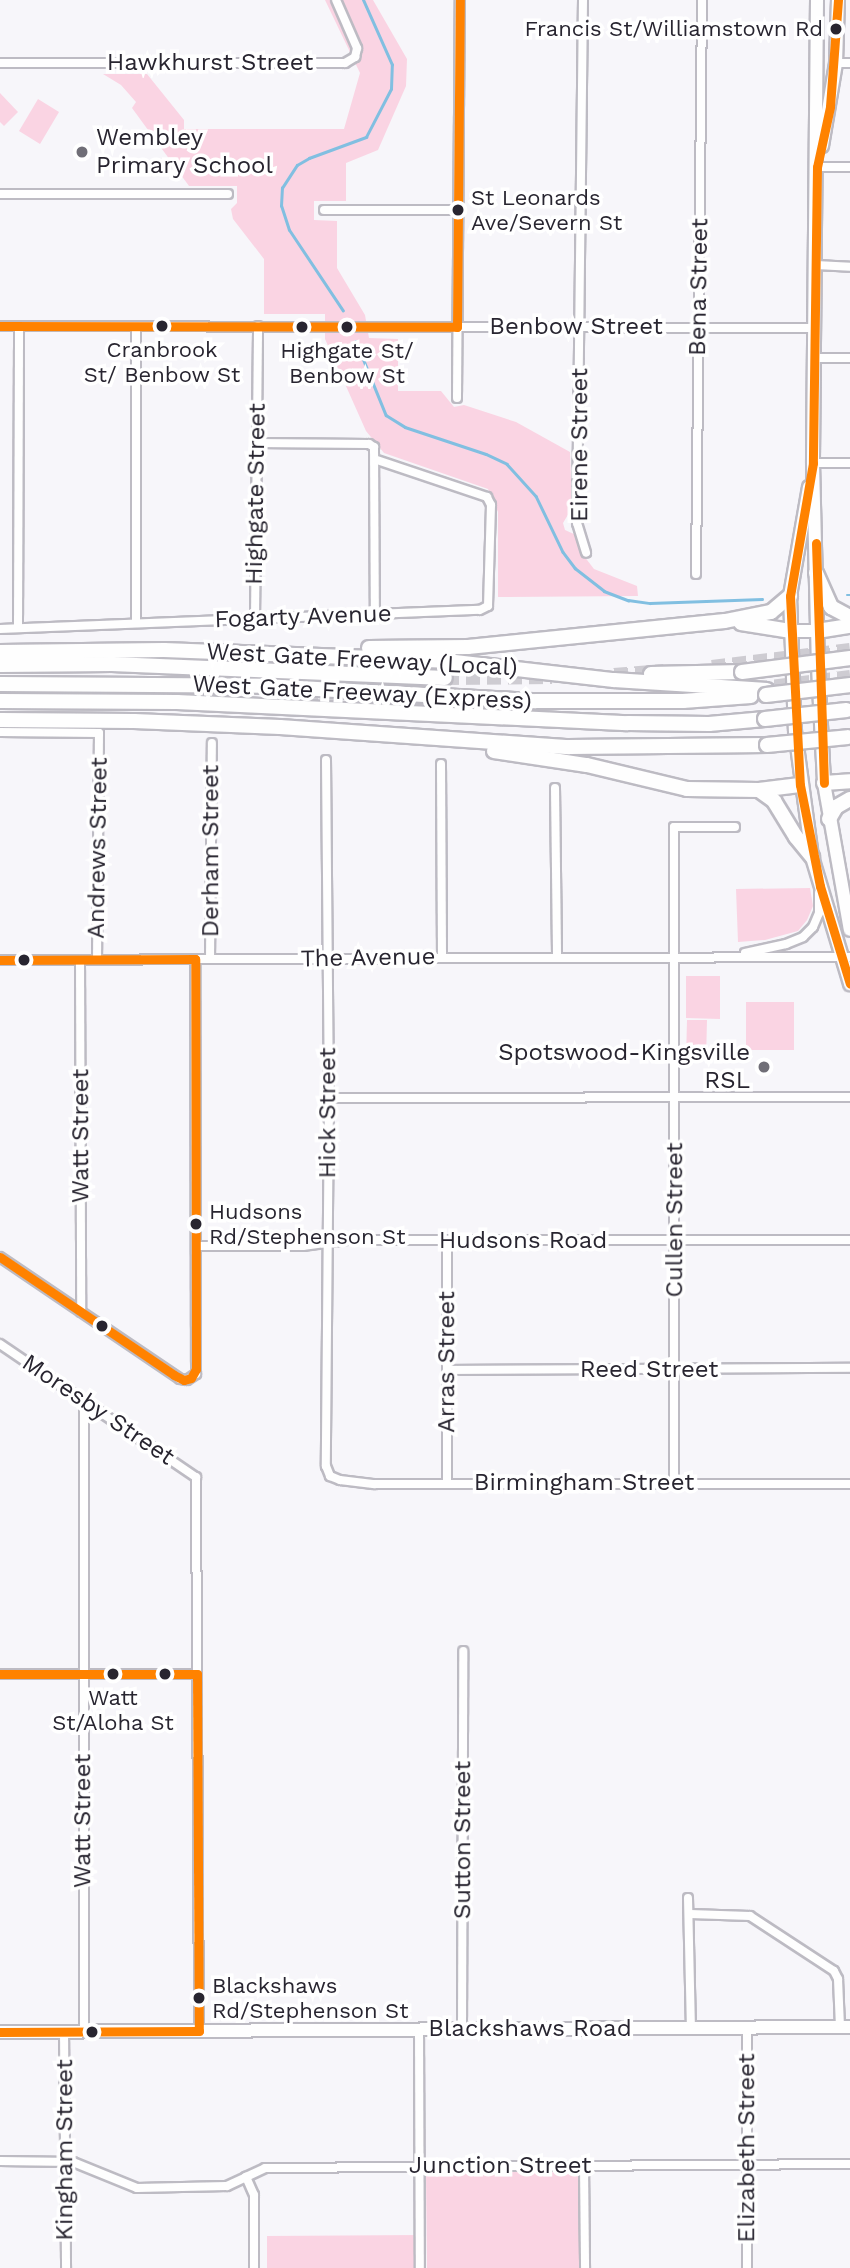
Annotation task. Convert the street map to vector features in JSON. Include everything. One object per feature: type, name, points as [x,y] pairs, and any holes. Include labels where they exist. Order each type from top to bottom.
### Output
[{"type":"highway","points":[[816,573],[831,607],[850,617]]},
{"type":"highway","points":[[232,652],[468,647],[725,621],[771,612],[790,596]]},
{"type":"highway","points":[[725,621],[791,631]]},
{"type":"highway","points":[[817,631],[850,626]]},
{"type":"highway","name":"West Gate Freeway (Local)","points":[[0,652],[232,652],[446,661],[638,682],[767,692],[807,691],[850,685]]},
{"type":"highway","points":[[513,668],[663,675],[742,672],[850,658]]},
{"type":"highway","points":[[0,665],[112,664],[445,678]]},
{"type":"highway","name":"West Gate Freeway (Express)","points":[[0,684],[264,686],[536,701],[683,701],[767,692]]},
{"type":"highway","points":[[0,701],[265,705],[628,723],[709,724],[848,710]]},
{"type":"highway","points":[[0,712],[71,701]]},
{"type":"highway","points":[[0,720],[134,720],[281,727],[569,747],[767,745],[849,737]]},
{"type":"highway","points":[[281,727],[539,756],[688,789],[759,790],[800,785]]},
{"type":"highway","points":[[824,783],[850,781]]},
{"type":"highway","points":[[759,790],[774,801],[812,857]]},
{"type":"highway","points":[[829,819],[836,807],[850,799]]},
{"type":"main road","points":[[817,0],[813,463],[817,631],[824,783],[850,930]]},
{"type":"main road","points":[[817,167],[836,63],[838,0]]},
{"type":"main road","points":[[813,463],[790,596],[800,785],[812,857],[846,956],[850,984]]},
{"type":"main road","points":[[791,631],[817,631]]},
{"type":"main road","points":[[800,785],[824,783]]},
{"type":"main road","name":"Blackshaws Road","points":[[0,2032],[845,2027]]},
{"type":"street","name":"Hawkhurst Street","points":[[0,63],[345,63],[355,57],[357,48],[336,0]]},
{"type":"street","points":[[457,398],[460,0]]},
{"type":"street","name":"Eirene Street","points":[[583,0],[577,523],[586,553]]},
{"type":"street","name":"Bena Street","points":[[696,574],[702,0]]},
{"type":"street","points":[[836,63],[850,63]]},
{"type":"street","points":[[817,167],[850,167]]},
{"type":"street","points":[[0,194],[228,194]]},
{"type":"street","points":[[324,210],[459,210]]},
{"type":"street","points":[[816,265],[850,267]]},
{"type":"street","name":"Benbow Street","points":[[0,326],[815,328]]},
{"type":"street","points":[[18,628],[19,326]]},
{"type":"street","points":[[136,326],[136,623]]},
{"type":"street","name":"Highgate Street","points":[[255,619],[258,326]]},
{"type":"street","points":[[815,358],[850,358]]},
{"type":"street","points":[[257,443],[369,444],[376,455],[376,614]]},
{"type":"street","name":"Fogarty Avenue","points":[[0,629],[480,610],[490,601],[489,501],[484,495],[376,455]]},
{"type":"street","points":[[813,463],[850,463]]},
{"type":"street","name":"Andrews Street","points":[[0,732],[99,733],[97,960]]},
{"type":"street","name":"Derham Street","points":[[210,959],[212,743]]},
{"type":"street","name":"Hick Street","points":[[326,760],[329,1098],[326,1466]]},
{"type":"street","points":[[441,764],[442,956]]},
{"type":"street","points":[[555,788],[557,956]]},
{"type":"street","name":"Cullen Street","points":[[674,1483],[674,827],[735,827]]},
{"type":"street","name":"The Avenue","points":[[736,956],[786,944],[803,936],[813,927],[819,913],[820,886]]},
{"type":"street","name":"The Avenue","points":[[0,960],[846,956]]},
{"type":"street","points":[[0,1256],[180,1379],[191,1378],[196,1369],[195,959]]},
{"type":"street","name":"Watt Street","points":[[80,960],[81,1312]]},
{"type":"street","points":[[329,1098],[850,1097]]},
{"type":"street","name":"Hudsons Road","points":[[196,1246],[447,1241],[850,1240]]},
{"type":"street","name":"Arras Street","points":[[447,1241],[447,1484]]},
{"type":"street","name":"Moresby Street","points":[[0,1344],[196,1477],[197,1674]]},
{"type":"street","name":"Reed Street","points":[[447,1370],[850,1368]]},
{"type":"street","name":"Watt Street","points":[[84,1401],[84,2031]]},
{"type":"street","name":"Birmingham Street","points":[[326,1466],[330,1476],[355,1483],[850,1484]]},
{"type":"street","name":"Sutton Street","points":[[462,2029],[463,1651]]},
{"type":"street","points":[[0,1674],[197,1674],[199,2031]]},
{"type":"street","points":[[688,1898],[691,2028]]},
{"type":"street","points":[[690,1914],[750,1916],[834,1971],[838,1979],[845,2027]]},
{"type":"street","name":"Elizabeth Street","points":[[747,2028],[747,2268]]},
{"type":"street","points":[[419,2029],[420,2268]]},
{"type":"street","name":"Kingham Street","points":[[64,2031],[66,2268]]},
{"type":"street","points":[[0,2161],[65,2161]]},
{"type":"street","name":"Junction Street","points":[[65,2161],[137,2188],[227,2186],[258,2169],[275,2167],[850,2164]]},
{"type":"street","points":[[584,2166],[585,2268]]},
{"type":"street","points":[[246,2177],[254,2195],[254,2268]]},
{"type":"shaded area","points":[[325,0],[373,0],[407,59],[406,86],[378,150],[346,163],[346,201],[314,201],[314,220],[337,221],[337,268],[365,315],[369,338],[398,339],[398,391],[441,391],[454,407],[464,405],[516,422],[570,452],[572,508],[563,523],[565,530],[576,535],[584,556],[594,569],[637,586],[638,596],[498,597],[498,512],[488,489],[384,453],[366,431],[325,339],[325,314],[264,314],[264,259],[233,219],[231,209],[237,203],[237,186],[189,186],[132,108],[136,102],[121,85],[103,74],[147,74],[184,120],[184,129],[344,129],[360,73]]},
{"type":"shaded area","points":[[0,93],[18,112],[4,126],[0,122]]},
{"type":"shaded area","points":[[38,99],[59,112],[40,144],[19,131]]},
{"type":"shaded area","points":[[810,888],[813,906],[798,931],[765,940],[738,942],[736,889]]},
{"type":"shaded area","points":[[686,976],[720,976],[720,1019],[686,1018]]},
{"type":"shaded area","points":[[746,1002],[794,1002],[794,1050],[746,1050]]},
{"type":"shaded area","points":[[687,1020],[707,1020],[706,1060],[686,1060]]},
{"type":"shaded area","points":[[581,2171],[582,2268],[427,2268],[426,2172]]},
{"type":"shaded area","points":[[420,2235],[419,2268],[267,2268],[267,2236]]},
{"type":"waterway","points":[[343,311],[289,230],[281,206],[282,188],[297,165],[366,137],[391,89],[392,65],[363,0]]},
{"type":"waterway","points":[[356,341],[386,415],[405,427],[486,454],[507,464],[536,496],[563,552],[575,568],[604,591],[628,600],[650,603],[762,599]]},
{"type":"tunnel","points":[[712,667],[850,650]]},
{"type":"tunnel","points":[[614,675],[664,671]]},
{"type":"tunnel","points":[[445,678],[552,677]]},
{"type":"tunnel","points":[[754,689],[850,677]]},
{"type":"tunnel","points":[[262,699],[438,707],[507,705]]},
{"type":"transit line","points":[[457,327],[460,0]]},
{"type":"transit line","points":[[838,0],[830,107],[817,167],[813,463],[790,596],[800,785],[820,886],[850,984]]},
{"type":"transit line","points":[[0,326],[457,327]]},
{"type":"transit line","points":[[816,543],[824,783]]},
{"type":"transit line","points":[[0,960],[195,959]]},
{"type":"transit line","points":[[191,1378],[196,1369],[195,959]]},
{"type":"transit line","points":[[0,1257],[174,1375],[184,1380],[191,1378]]},
{"type":"transit line","points":[[0,1674],[197,1674]]},
{"type":"transit line","points":[[197,1674],[199,2031]]},
{"type":"transit line","points":[[0,2032],[199,2031]]},
{"type":"place","name":"Francis St/Williamstown Rd","points":[[836,29]]},
{"type":"place","name":"Wembley Primary School","points":[[82,152]]},
{"type":"place","name":"St Leonards Ave/Severn St","points":[[458,210]]},
{"type":"place","name":"Cranbrook St/ Benbow St","points":[[162,326]]},
{"type":"place","name":"Highgate St/ Benbow St","points":[[347,327]]},
{"type":"place","name":"Spotswood-Kingsville RSL","points":[[764,1067]]},
{"type":"place","name":"Hudsons Rd/Stephenson St","points":[[196,1224]]},
{"type":"place","name":"Watt St/Aloha St","points":[[113,1674]]},
{"type":"place","name":"Blackshaws Rd/Stephenson St","points":[[199,1998]]}]
